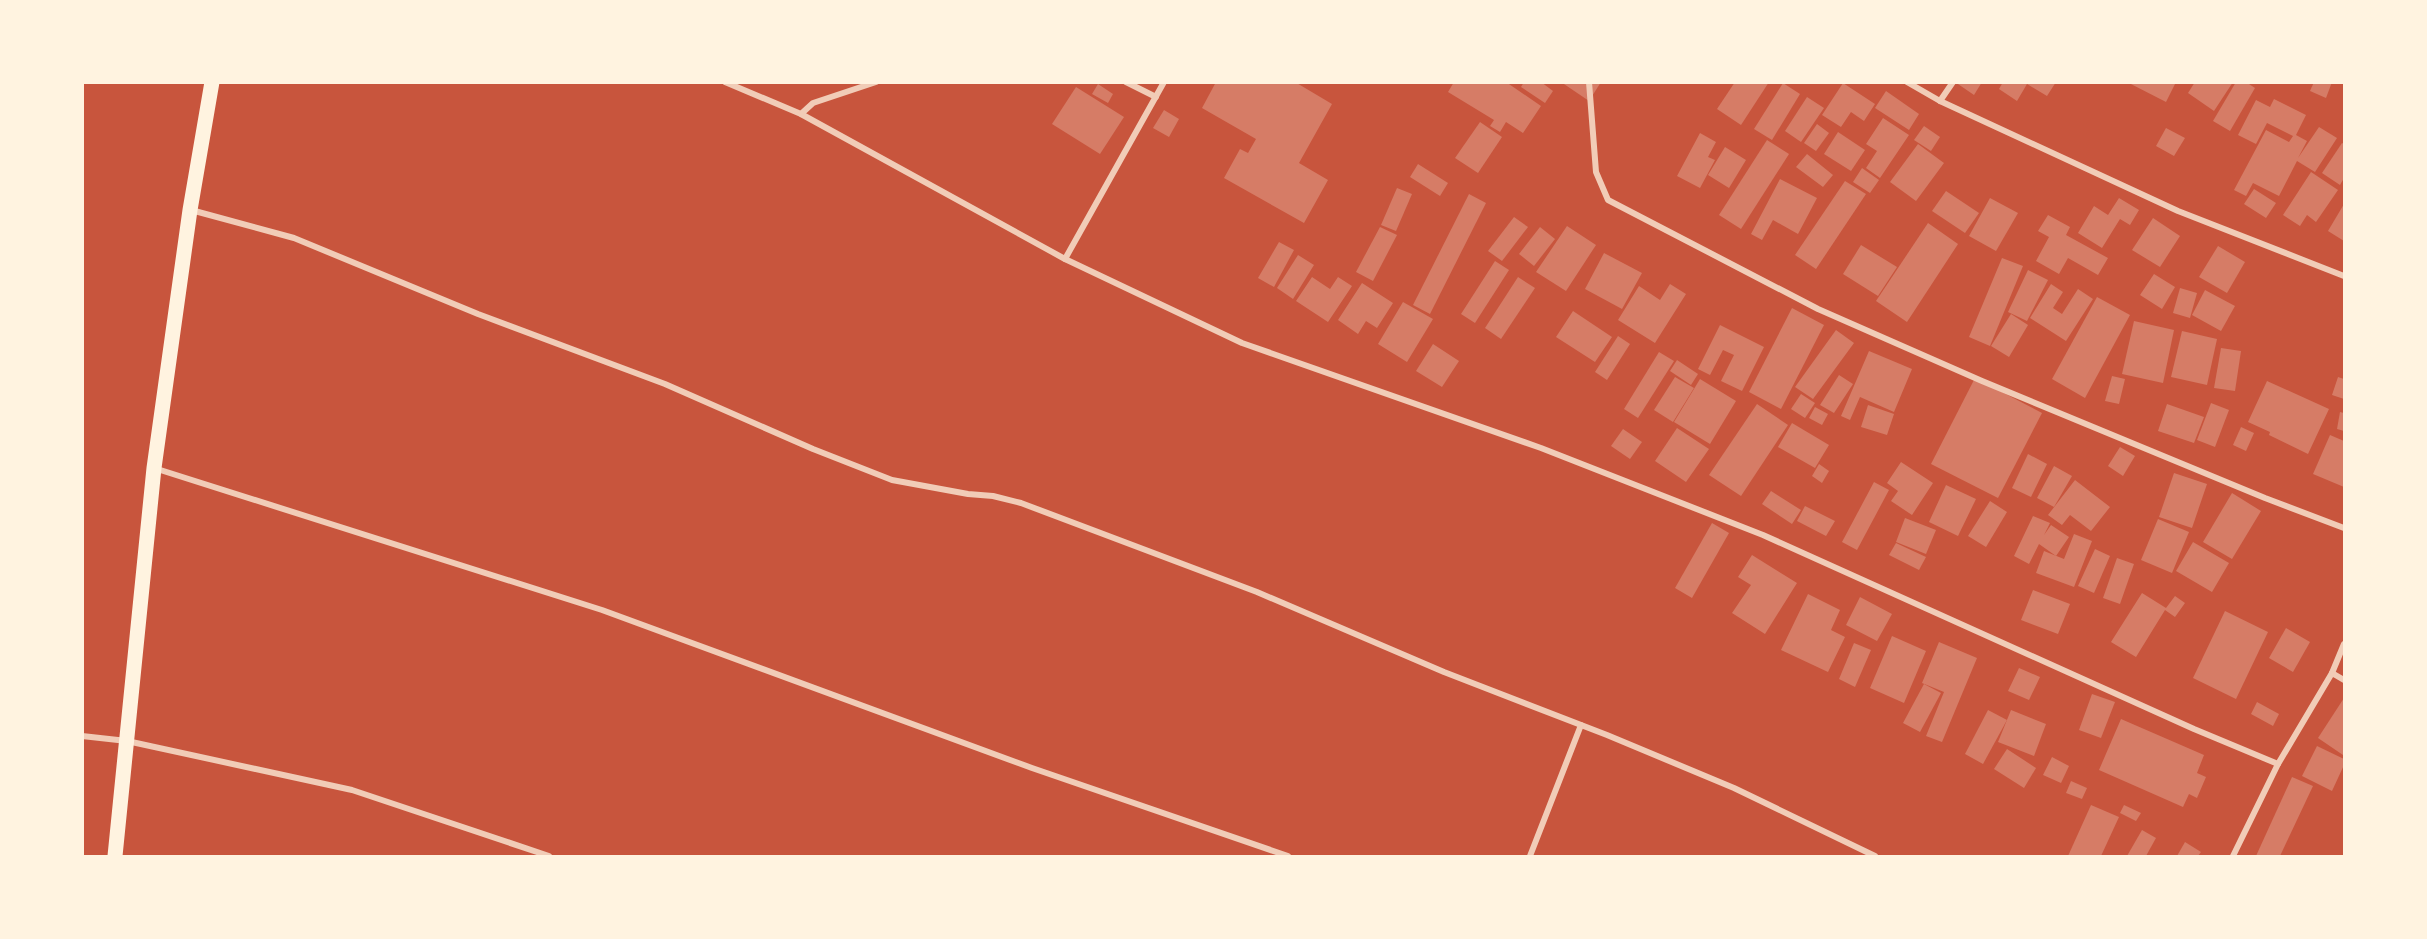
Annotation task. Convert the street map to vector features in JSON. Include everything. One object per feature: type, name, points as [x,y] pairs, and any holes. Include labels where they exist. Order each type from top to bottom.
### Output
[{"type":"main road","points":[[115,856],[154,468],[190,210],[212,82]]},
{"type":"street","points":[[725,82],[801,114],[1065,259],[1242,344],[1541,448],[1763,535],[2278,764]]},
{"type":"street","points":[[801,114],[813,103],[876,82]]},
{"type":"street","points":[[1126,82],[1156,97]]},
{"type":"street","points":[[1065,259],[1164,82]]},
{"type":"street","points":[[1589,82],[1596,172],[1608,200],[1818,309],[1982,381],[2265,498],[2344,528]]},
{"type":"street","points":[[1907,82],[1940,101],[2178,211],[2344,276]]},
{"type":"street","points":[[1940,101],[1953,82]]},
{"type":"street","points":[[190,210],[294,238],[478,314],[665,384],[813,449],[892,480],[968,494],[993,496],[1021,503],[1257,592],[1444,672],[1734,788],[1875,856]]},
{"type":"street","points":[[154,468],[602,610],[1032,768],[1288,856]]},
{"type":"street","points":[[2233,856],[2278,764],[2332,673],[2344,644]]},
{"type":"street","points":[[2332,673],[2344,680]]},
{"type":"street","points":[[1530,856],[1581,725]]},
{"type":"street","points":[[82,736],[127,741],[352,790],[549,856]]},
{"type":"building","points":[[1216,82],[1295,82],[1332,104],[1299,163],[1328,180],[1304,223],[1224,178],[1240,149],[1248,153],[1256,139],[1202,108]]},
{"type":"building","points":[[1454,82],[1506,82],[1541,106],[1523,133],[1506,122],[1500,132],[1490,126],[1494,120],[1448,92]]},
{"type":"building","points":[[1524,82],[1541,82],[1553,91],[1545,103],[1521,87]]},
{"type":"building","points":[[1561,82],[1601,82],[1589,101]]},
{"type":"building","points":[[1735,82],[1769,82],[1741,125],[1717,109]]},
{"type":"building","points":[[1955,82],[1982,82],[1974,95]]},
{"type":"building","points":[[2003,82],[2056,82],[2047,96],[2027,84],[2017,101],[1999,89]]},
{"type":"building","points":[[2127,82],[2176,82],[2166,102]]},
{"type":"building","points":[[2195,82],[2233,82],[2214,111],[2188,93]]},
{"type":"building","points":[[2236,82],[2246,82],[2255,88],[2230,131],[2213,121]]},
{"type":"building","points":[[2314,82],[2332,82],[2326,98],[2310,91]]},
{"type":"building","points":[[1783,83],[1800,94],[1772,140],[1754,129]]},
{"type":"building","points":[[1843,83],[1875,104],[1864,121],[1851,112],[1841,127],[1822,115]]},
{"type":"building","points":[[1098,84],[1113,94],[1108,103],[1092,94]]},
{"type":"building","points":[[1076,87],[1124,117],[1100,154],[1052,124]]},
{"type":"building","points":[[1886,91],[1919,114],[1909,130],[1875,108]]},
{"type":"building","points":[[1807,97],[1824,108],[1801,142],[1785,131]]},
{"type":"building","points":[[2274,99],[2306,115],[2296,135],[2307,141],[2298,158],[2319,127],[2337,138],[2315,172],[2297,161],[2279,196],[2253,183],[2246,196],[2234,190],[2266,130],[2289,142],[2293,136],[2267,123],[2256,144],[2238,135],[2256,100],[2270,107]]},
{"type":"building","points":[[1164,110],[1179,119],[1169,137],[1153,128]]},
{"type":"building","points":[[1883,118],[1909,135],[1880,178],[1866,168],[1877,151],[1866,144]]},
{"type":"building","points":[[1480,122],[1502,137],[1478,173],[1455,158]]},
{"type":"building","points":[[1817,124],[1829,133],[1816,151],[1804,143]]},
{"type":"building","points":[[1924,126],[1940,137],[1931,151],[1914,140]]},
{"type":"building","points":[[2166,128],[2185,138],[2174,156],[2156,146]]},
{"type":"building","points":[[1838,132],[1865,150],[1851,171],[1824,154]]},
{"type":"building","points":[[1700,133],[1716,142],[1708,157],[1715,160],[1700,188],[1677,176]]},
{"type":"building","points":[[1767,140],[1789,154],[1741,229],[1719,215]]},
{"type":"building","points":[[2342,143],[2344,144],[2344,178],[2340,185],[2322,173]]},
{"type":"building","points":[[1918,144],[1944,163],[1916,201],[1890,182]]},
{"type":"building","points":[[1725,147],[1746,160],[1729,188],[1708,175]]},
{"type":"building","points":[[1807,154],[1833,175],[1823,187],[1796,167]]},
{"type":"building","points":[[1418,164],[1448,183],[1440,196],[1410,177]]},
{"type":"building","points":[[1862,168],[1879,180],[1870,193],[1853,182]]},
{"type":"building","points":[[2311,172],[2338,190],[2316,222],[2307,215],[2300,226],[2283,215]]},
{"type":"building","points":[[1780,179],[1817,198],[1798,234],[1773,220],[1762,240],[1751,234]]},
{"type":"building","points":[[1845,181],[1866,194],[1816,269],[1795,255]]},
{"type":"building","points":[[1397,188],[1412,194],[1396,231],[1381,225]]},
{"type":"building","points":[[2254,189],[2276,203],[2266,218],[2244,204]]},
{"type":"building","points":[[1946,191],[1979,213],[1965,233],[1932,211]]},
{"type":"building","points":[[1469,194],[1486,203],[1430,314],[1413,305]]},
{"type":"building","points":[[1990,198],[2018,213],[1996,251],[1969,236]]},
{"type":"building","points":[[2119,198],[2139,210],[2130,225],[2120,219],[2102,248],[2078,233],[2094,206],[2108,215]]},
{"type":"building","points":[[2344,204],[2344,241],[2328,231]]},
{"type":"building","points":[[2048,215],[2070,227],[2066,235],[2108,258],[2098,275],[2068,258],[2059,274],[2036,261],[2049,237],[2038,231]]},
{"type":"building","points":[[1514,217],[1528,227],[1502,261],[1488,251]]},
{"type":"building","points":[[2153,218],[2180,236],[2160,267],[2132,250]]},
{"type":"building","points":[[1928,223],[1958,244],[1907,322],[1876,301]]},
{"type":"building","points":[[1567,226],[1596,245],[1566,291],[1536,272]]},
{"type":"building","points":[[1380,227],[1397,235],[1373,281],[1356,272]]},
{"type":"building","points":[[1540,227],[1555,239],[1534,266],[1519,254]]},
{"type":"building","points":[[1279,242],[1294,250],[1274,287],[1258,278]]},
{"type":"building","points":[[1861,245],[1897,267],[1878,296],[1843,274]]},
{"type":"building","points":[[2218,246],[2245,262],[2227,293],[2199,277]]},
{"type":"building","points":[[1604,253],[1642,273],[1622,309],[1585,289]]},
{"type":"building","points":[[1298,255],[1314,265],[1293,299],[1277,288]]},
{"type":"building","points":[[2002,258],[2023,266],[1990,346],[1969,337]]},
{"type":"building","points":[[1495,261],[1509,270],[1475,323],[1461,314]]},
{"type":"building","points":[[2028,270],[2048,280],[2027,321],[2008,312]]},
{"type":"building","points":[[2154,274],[2175,287],[2162,309],[2140,295]]},
{"type":"building","points":[[1312,277],[1330,289],[1338,277],[1352,286],[1328,322],[1296,301]]},
{"type":"building","points":[[1518,277],[1535,288],[1501,339],[1485,328]]},
{"type":"building","points":[[1362,283],[1393,303],[1377,328],[1366,321],[1358,334],[1338,320]]},
{"type":"building","points":[[1670,284],[1686,294],[1655,343],[1618,320],[1639,286],[1660,300]]},
{"type":"building","points":[[2051,284],[2063,292],[2053,308],[2062,314],[2078,289],[2093,299],[2066,341],[2030,318]]},
{"type":"building","points":[[2180,288],[2197,293],[2190,318],[2173,313]]},
{"type":"building","points":[[2205,290],[2235,306],[2221,331],[2192,315]]},
{"type":"building","points":[[2097,297],[2130,315],[2085,398],[2052,379]]},
{"type":"building","points":[[1403,302],[1433,319],[1407,362],[1378,344]]},
{"type":"building","points":[[1792,308],[1824,325],[1781,409],[1749,392]]},
{"type":"building","points":[[1573,311],[1612,337],[1595,362],[1556,337]]},
{"type":"building","points":[[2011,314],[2028,325],[2009,357],[1991,346]]},
{"type":"building","points":[[2134,321],[2174,330],[2163,383],[2122,374]]},
{"type":"building","points":[[1720,325],[1764,347],[1742,391],[1721,381],[1734,355],[1723,350],[1710,375],[1698,369]]},
{"type":"building","points":[[1836,330],[1854,343],[1813,399],[1795,387]]},
{"type":"building","points":[[2182,331],[2217,339],[2207,385],[2171,377]]},
{"type":"building","points":[[1618,336],[1630,344],[1607,380],[1595,372]]},
{"type":"building","points":[[1433,344],[1459,361],[1442,387],[1416,371]]},
{"type":"building","points":[[2221,348],[2241,351],[2235,391],[2214,388]]},
{"type":"building","points":[[1869,351],[1912,369],[1894,412],[1860,397],[1850,420],[1841,416]]},
{"type":"building","points":[[1659,352],[1674,361],[1638,418],[1624,409]]},
{"type":"building","points":[[1677,360],[1698,374],[1691,385],[1670,371]]},
{"type":"building","points":[[1839,375],[1853,384],[1834,413],[1820,405]]},
{"type":"building","points":[[2112,376],[2125,379],[2119,404],[2105,401]]},
{"type":"building","points":[[1675,377],[1694,388],[1673,422],[1654,410]]},
{"type":"building","points":[[2338,377],[2344,379],[2344,399],[2332,395]]},
{"type":"building","points":[[1975,378],[2042,413],[1998,498],[1931,464]]},
{"type":"building","points":[[1700,379],[1736,401],[1710,444],[1674,422]]},
{"type":"building","points":[[2267,381],[2329,409],[2308,454],[2248,422]]},
{"type":"building","points":[[1801,394],[1815,403],[1805,418],[1791,409]]},
{"type":"building","points":[[2211,403],[2229,410],[2215,447],[2197,440]]},
{"type":"building","points":[[1757,404],[1788,425],[1741,496],[1709,475]]},
{"type":"building","points":[[2167,404],[2204,417],[2194,443],[2158,431]]},
{"type":"building","points":[[1868,405],[1894,414],[1887,435],[1861,427]]},
{"type":"building","points":[[1815,407],[1828,414],[1822,425],[1809,418]]},
{"type":"building","points":[[2340,412],[2344,413],[2344,431],[2337,429]]},
{"type":"building","points":[[1792,423],[1829,445],[1815,468],[1778,447]]},
{"type":"building","points":[[2241,427],[2254,433],[2246,451],[2233,445]]},
{"type":"building","points":[[1677,428],[1709,449],[1686,482],[1655,461]]},
{"type":"building","points":[[1623,429],[1642,442],[1630,459],[1611,446]]},
{"type":"building","points":[[2330,435],[2344,441],[2344,487],[2313,474]]},
{"type":"building","points":[[2120,447],[2135,456],[2123,476],[2108,466]]},
{"type":"building","points":[[2028,454],[2047,464],[2031,497],[2012,488]]},
{"type":"building","points":[[1901,462],[1933,483],[1912,515],[1891,501],[1898,491],[1887,483]]},
{"type":"building","points":[[1819,464],[1829,471],[1822,483],[1812,476]]},
{"type":"building","points":[[2054,466],[2072,476],[2054,507],[2037,498]]},
{"type":"building","points":[[2174,473],[2207,484],[2192,528],[2159,517]]},
{"type":"building","points":[[2075,480],[2110,507],[2091,531],[2070,515],[2062,525],[2048,515]]},
{"type":"building","points":[[1874,482],[1889,490],[1857,550],[1842,542]]},
{"type":"building","points":[[1946,485],[1976,499],[1958,536],[1929,522]]},
{"type":"building","points":[[1771,491],[1801,510],[1792,524],[1762,504]]},
{"type":"building","points":[[2232,493],[2261,511],[2232,559],[2203,542]]},
{"type":"building","points":[[1990,501],[2007,512],[1986,547],[1968,536]]},
{"type":"building","points":[[1805,506],[1835,521],[1826,536],[1797,521]]},
{"type":"building","points":[[2033,516],[2050,523],[2044,535],[2051,525],[2069,537],[2056,556],[2039,544],[2029,564],[2014,556]]},
{"type":"building","points":[[1905,518],[1936,530],[1926,554],[1896,542]]},
{"type":"building","points":[[2158,519],[2189,532],[2172,573],[2141,560]]},
{"type":"building","points":[[1712,523],[1729,533],[1692,598],[1675,588]]},
{"type":"building","points":[[2074,534],[2092,541],[2074,587],[2036,573],[2044,551],[2064,559]]},
{"type":"building","points":[[2193,542],[2229,563],[2212,592],[2176,571]]},
{"type":"building","points":[[1896,543],[1926,557],[1919,570],[1889,555]]},
{"type":"building","points":[[2095,549],[2110,556],[2094,593],[2078,586]]},
{"type":"building","points":[[1752,555],[1797,583],[1765,634],[1732,613],[1751,585],[1738,577]]},
{"type":"building","points":[[2117,558],[2134,564],[2120,604],[2103,598]]},
{"type":"building","points":[[2033,590],[2070,604],[2058,634],[2021,620]]},
{"type":"building","points":[[2142,593],[2166,608],[2175,596],[2185,603],[2175,617],[2165,610],[2136,657],[2111,642]]},
{"type":"building","points":[[1808,594],[1840,610],[1831,630],[1845,637],[1828,672],[1781,650]]},
{"type":"building","points":[[1860,597],[1892,614],[1877,641],[1846,625]]},
{"type":"building","points":[[2225,611],[2268,632],[2236,699],[2193,678]]},
{"type":"building","points":[[2286,628],[2310,642],[2293,672],[2269,658]]},
{"type":"building","points":[[1892,636],[1926,651],[1904,703],[1870,688]]},
{"type":"building","points":[[1939,642],[1977,658],[1942,742],[1926,736],[1944,692],[1922,683]]},
{"type":"building","points":[[1854,643],[1871,650],[1855,687],[1839,679]]},
{"type":"building","points":[[2019,668],[2040,677],[2029,700],[2008,691]]},
{"type":"building","points":[[1924,684],[1941,693],[1920,732],[1903,723]]},
{"type":"building","points":[[2092,694],[2115,702],[2101,738],[2079,730]]},
{"type":"building","points":[[2344,698],[2344,753],[2343,755],[2318,738]]},
{"type":"building","points":[[2257,702],[2279,714],[2273,726],[2251,714]]},
{"type":"building","points":[[1988,710],[2007,720],[1983,764],[1965,754]]},
{"type":"building","points":[[2011,710],[2046,724],[2034,756],[1998,742]]},
{"type":"building","points":[[2121,719],[2204,755],[2197,773],[2206,777],[2197,798],[2189,794],[2183,807],[2099,770]]},
{"type":"building","points":[[2317,746],[2344,759],[2344,765],[2332,791],[2302,776]]},
{"type":"building","points":[[2007,749],[2036,768],[2024,788],[1994,769]]},
{"type":"building","points":[[2052,757],[2069,766],[2061,783],[2043,775]]},
{"type":"building","points":[[2292,777],[2313,786],[2280,856],[2256,856]]},
{"type":"building","points":[[2071,781],[2087,788],[2082,799],[2066,793]]},
{"type":"building","points":[[2091,805],[2119,817],[2101,856],[2068,856]]},
{"type":"building","points":[[2124,805],[2141,813],[2136,821],[2120,813]]},
{"type":"building","points":[[2142,830],[2156,838],[2146,856],[2127,856]]},
{"type":"building","points":[[2185,842],[2201,852],[2198,856],[2177,856]]}]
